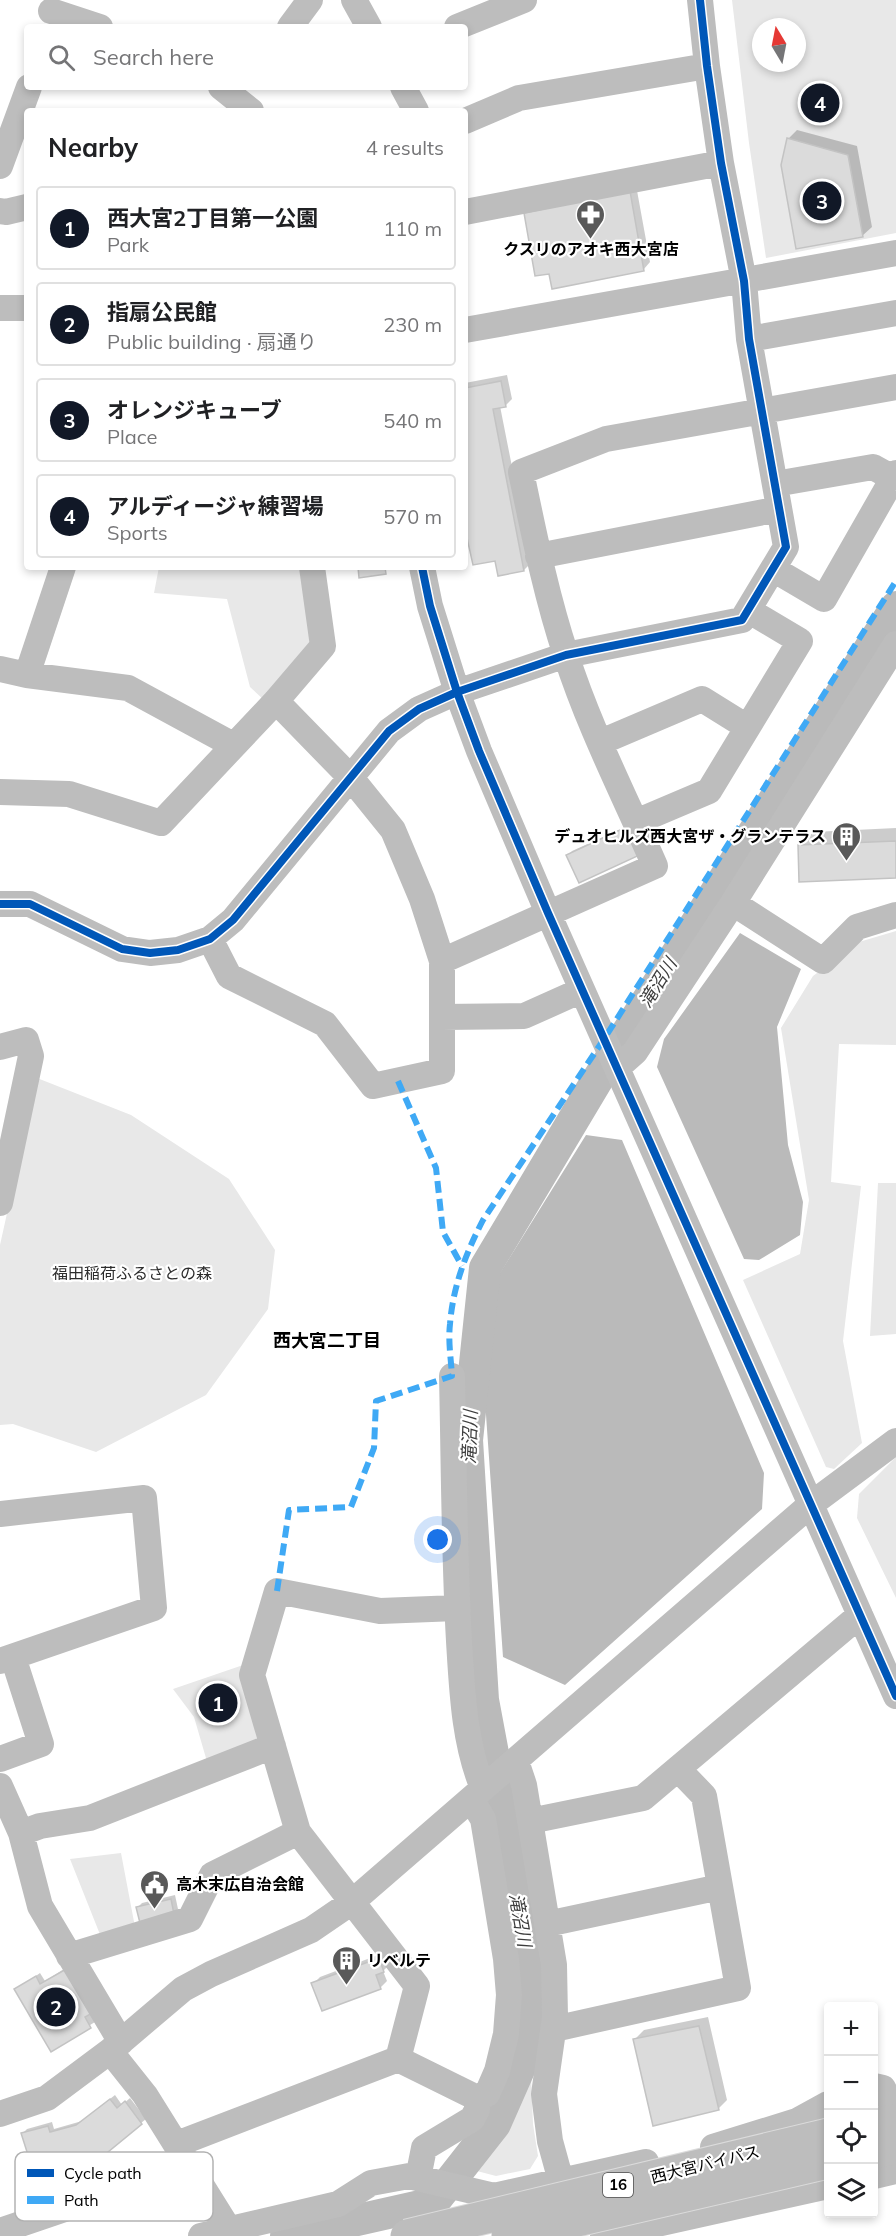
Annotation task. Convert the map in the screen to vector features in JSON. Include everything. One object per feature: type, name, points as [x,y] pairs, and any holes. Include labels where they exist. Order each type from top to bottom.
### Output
[{"type":"highway","points":[[878,2124],[896,2121]]},
{"type":"highway","name":"西大宮バイパス","points":[[407,2236],[824,2136]]},
{"type":"highway","points":[[878,2151],[896,2147]]},
{"type":"highway","name":"西大宮バイパス","points":[[508,2236],[824,2163]]},
{"type":"street","points":[[354,0],[367,24]]},
{"type":"street","points":[[464,24],[524,0]]},
{"type":"street","points":[[0,904],[30,903],[122,948],[150,953],[178,950],[210,939],[233,920],[389,731],[419,709],[457,692],[566,655],[742,620],[786,547],[749,339],[744,281],[721,163],[700,0]]},
{"type":"street","points":[[50,13],[89,24]]},
{"type":"street","points":[[468,120],[519,98],[707,66]]},
{"type":"street","points":[[0,166],[28,90]]},
{"type":"street","points":[[405,90],[415,108]]},
{"type":"street","points":[[468,211],[721,163]]},
{"type":"street","points":[[0,211],[6,212],[24,208]]},
{"type":"street","points":[[468,329],[896,253]]},
{"type":"street","points":[[0,308],[24,308]]},
{"type":"street","points":[[749,339],[896,313]]},
{"type":"street","points":[[442,961],[655,866],[566,655],[538,556],[521,472],[606,439],[896,387]]},
{"type":"street","points":[[773,569],[824,599],[895,476],[873,467],[775,484]]},
{"type":"street","points":[[538,556],[779,509]]},
{"type":"street","points":[[27,675],[62,570]]},
{"type":"street","points":[[0,792],[69,794],[161,823],[276,701],[323,645],[312,570]]},
{"type":"street","points":[[423,570],[430,606],[457,692],[548,913],[896,1696]]},
{"type":"street","points":[[636,822],[709,790],[800,642],[748,610]]},
{"type":"street","points":[[613,1060],[635,1052],[733,903],[896,644]]},
{"type":"street","points":[[0,669],[27,675],[128,688],[233,745]]},
{"type":"street","points":[[601,742],[702,699],[747,728]]},
{"type":"street","points":[[210,939],[229,976],[325,1023],[374,1086],[442,1071],[442,961],[422,899],[393,830],[351,778],[276,701]]},
{"type":"street","points":[[733,903],[823,961],[857,927],[896,915]]},
{"type":"street","points":[[442,1017],[524,1016],[582,990]]},
{"type":"street","points":[[0,1047],[26,1040],[31,1056],[0,1203]]},
{"type":"street","points":[[177,2144],[398,2059],[477,2098],[487,2094],[497,2071],[506,2034],[509,1995],[506,1959],[483,1819],[481,1790],[474,1765],[462,1689],[457,1608],[452,1376]]},
{"type":"street","points":[[0,2114],[47,2098],[116,2046],[183,1989],[311,1930],[352,1902],[810,1505],[896,1441]]},
{"type":"street","points":[[0,1514],[144,1498],[154,1608],[6,1659],[41,1744],[0,1759]]},
{"type":"street","points":[[398,2059],[417,1986],[298,1832],[252,1675],[277,1591],[380,1611],[457,1608]]},
{"type":"street","points":[[530,1821],[643,1798],[860,1616]]},
{"type":"street","points":[[21,1833],[40,1826],[90,1818],[273,1746]]},
{"type":"street","points":[[513,1763],[524,1785],[554,1965],[554,2029],[544,2094],[550,2141],[561,2181]]},
{"type":"street","points":[[554,2029],[738,1988],[704,1796],[678,1769]]},
{"type":"street","points":[[0,1786],[21,1833],[40,1906],[116,2046],[182,2152]]},
{"type":"street","points":[[69,1956],[190,1919],[212,1875],[298,1832]]},
{"type":"street","points":[[547,1924],[720,1887]]},
{"type":"street","points":[[878,2087],[883,2088],[896,2112]]},
{"type":"street","points":[[418,2178],[424,2148],[472,2119],[477,2110],[477,2098]]},
{"type":"street","points":[[201,2236],[231,2233],[338,2204],[371,2183],[409,2176],[495,2196],[728,2144],[796,2121],[824,2106]]},
{"type":"street","points":[[695,2151],[709,2212]]},
{"type":"street","points":[[878,2175],[896,2171]]},
{"type":"street","points":[[603,2236],[824,2187]]},
{"type":"street","points":[[213,2203],[231,2233]]},
{"type":"street","points":[[0,2231],[29,2221]]},
{"type":"green space","points":[[732,0],[896,0],[896,233],[766,258],[749,143]]},
{"type":"green space","points":[[158,570],[307,570],[318,644],[265,701],[250,687],[227,599],[154,593]]},
{"type":"green space","points":[[896,931],[896,1045],[839,1044],[831,1182],[861,1186],[843,1341],[862,1443],[834,1469],[826,1467],[743,1280],[800,1254],[809,1200],[781,1028],[813,976],[859,942]]},
{"type":"green space","name":"福田稲荷ふるさとの森","points":[[37,1078],[131,1115],[229,1179],[275,1250],[268,1309],[206,1395],[96,1452],[13,1424],[0,1425],[0,1245]]},
{"type":"green space","points":[[878,1183],[896,1183],[896,1334],[870,1336]]},
{"type":"green space","points":[[896,1457],[896,1598],[857,1518],[859,1494]]},
{"type":"green space","points":[[249,1663],[263,1739],[208,1765],[194,1717],[173,1689]]},
{"type":"green space","points":[[121,1853],[135,1927],[101,1937],[70,1859]]},
{"type":"green space","points":[[531,2075],[533,2124],[538,2156],[530,2169],[496,2176],[477,2171],[507,2123]]},
{"type":"shaded area","points":[[740,933],[801,969],[777,1027],[788,1145],[803,1202],[800,1235],[759,1260],[744,1259],[657,1067],[664,1039]]},
{"type":"shaded area","points":[[586,1135],[622,1140],[764,1473],[762,1509],[565,1685],[503,1657],[483,1372],[500,1273]]},
{"type":"building","points":[[787,138],[848,155],[863,237],[796,249],[781,165]]},
{"type":"building","points":[[630,191],[644,271],[552,289],[549,274],[535,276],[524,213]]},
{"type":"building","points":[[501,381],[506,407],[493,409],[524,571],[498,576],[495,561],[473,565],[468,542],[468,387]]},
{"type":"building","points":[[358,570],[385,570],[386,574],[359,578]]},
{"type":"building","points":[[631,825],[644,853],[579,883],[566,855]]},
{"type":"building","name":"デュオヒルズ西大宮ザ・グランテラス","points":[[896,841],[896,878],[799,882],[798,845]]},
{"type":"building","points":[[171,1899],[174,1914],[140,1923],[136,1907]]},
{"type":"building","name":"リベルテ","points":[[379,1958],[384,1972],[376,1975],[381,1989],[322,2011],[311,1983]]},
{"type":"building","points":[[68,1968],[94,2012],[85,2017],[91,2028],[51,2052],[14,1989],[36,1976],[40,1984]]},
{"type":"building","points":[[699,2026],[719,2110],[653,2126],[633,2039]]},
{"type":"building","points":[[110,2099],[117,2108],[125,2101],[142,2124],[108,2152],[27,2152],[21,2133],[48,2126],[50,2132],[76,2125]]},
{"type":"waterway","name":"滝沼川","points":[[286,2236],[433,2203],[495,2124],[521,2065],[531,2015],[530,1973],[483,1700],[467,1440],[485,1268],[596,1082],[896,607]]},
{"type":"marked path","points":[[277,1591],[289,1510],[351,1507],[374,1448],[376,1401],[452,1376],[449,1330],[454,1296],[466,1257],[483,1220],[604,1039],[896,581]]},
{"type":"marked path","points":[[398,1081],[436,1168],[443,1232],[462,1266]]},
{"type":"cycle path","points":[[0,904],[30,904],[122,949],[150,953],[178,950],[210,939],[233,920],[389,731],[419,709],[457,692],[566,655],[742,620],[786,547],[749,339],[744,281],[721,163],[700,0]]},
{"type":"cycle path","points":[[423,570],[430,606],[457,692],[479,751],[548,913],[896,1696]]},
{"type":"place","name":"アルディージャ練習場","points":[[820,103]]},
{"type":"place","name":"オレンジキューブ","points":[[822,201]]},
{"type":"place","name":"クスリのアオキ西大宮店","points":[[591,240]]},
{"type":"place","name":"デュオヒルズ西大宮ザ・グランテラス","points":[[847,862]]},
{"type":"place","name":"西大宮2丁目第一公園","points":[[218,1703]]},
{"type":"place","name":"高木末広自治会館","points":[[155,1910]]},
{"type":"place","name":"リベルテ","points":[[346,1986]]},
{"type":"place","name":"指扇公民館","points":[[56,2007]]},
{"type":"district","name":"西大宮二丁目","points":[[327,1341]]}]
